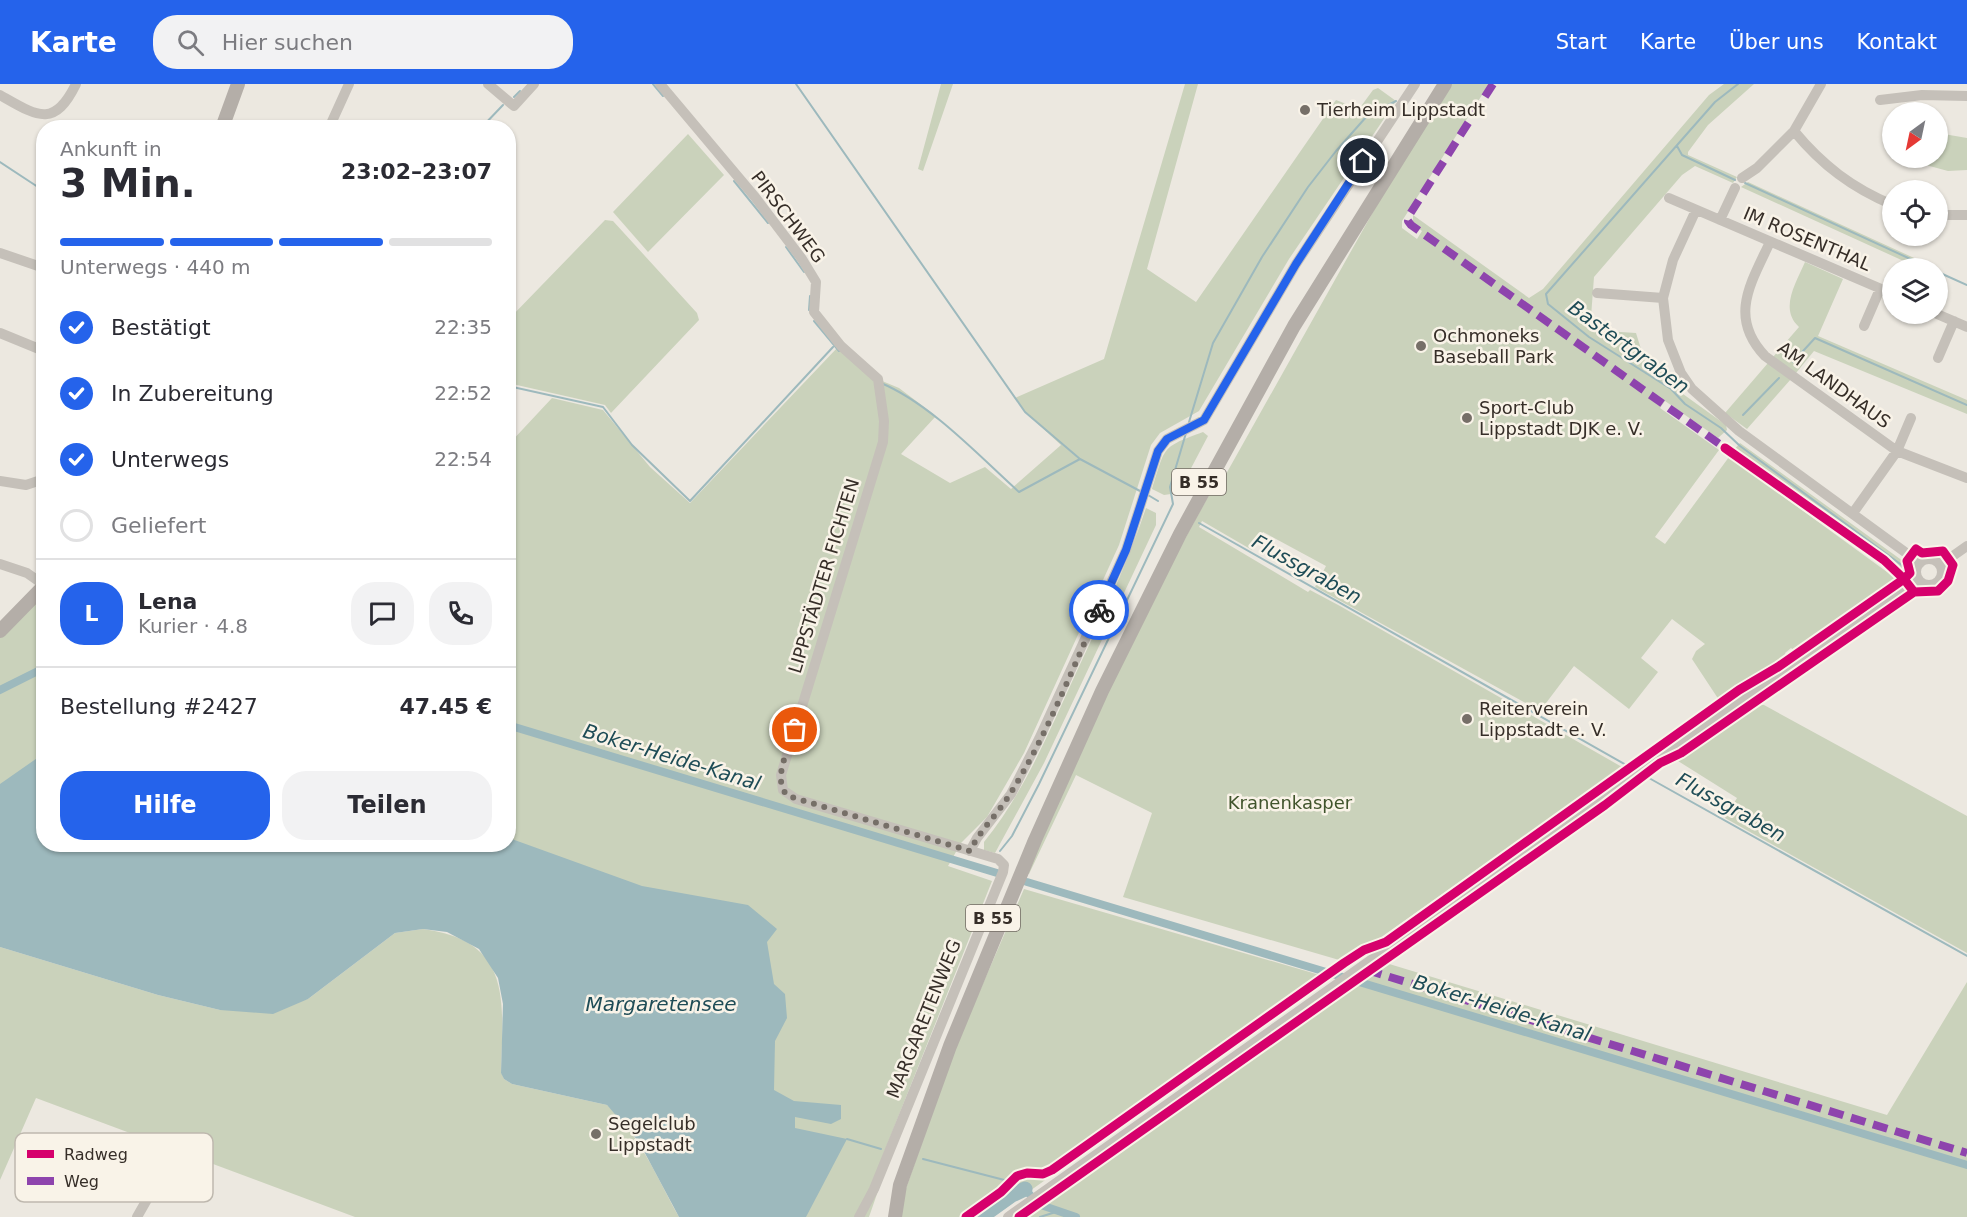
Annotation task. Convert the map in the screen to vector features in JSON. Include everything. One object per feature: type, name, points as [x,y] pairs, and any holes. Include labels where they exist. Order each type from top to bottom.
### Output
[{"type":"main road","points":[[225,120],[238,84]]},
{"type":"main road","name":"B 55","points":[[890,1217],[892,1182],[951,1021],[1036,815],[1094,688],[1173,531],[1287,323],[1435,84]]},
{"type":"main road","name":"B 55","points":[[896,1217],[900,1185],[954,1036],[1035,840],[1102,692],[1180,534],[1289,336],[1445,84]]},
{"type":"main road","points":[[0,631],[36,594]]},
{"type":"street","points":[[0,95],[40,116],[59,111],[76,84]]},
{"type":"street","points":[[333,120],[349,84]]},
{"type":"street","points":[[488,84],[514,106],[534,84]]},
{"type":"street","name":"PIRSCHWEG","points":[[660,84],[755,196],[802,259],[816,282],[814,312],[841,346],[879,384],[884,421],[883,441]]},
{"type":"street","points":[[970,851],[977,838],[1011,794],[1040,739],[1126,550],[1158,451],[1167,439],[1204,420],[1296,264],[1415,84]]},
{"type":"street","points":[[1742,178],[1757,168],[1794,131],[1821,84]]},
{"type":"street","points":[[1880,100],[1922,95],[1967,96]]},
{"type":"street","points":[[1794,131],[1822,163],[1865,194],[1882,201]]},
{"type":"street","name":"IM ROSENTHAL","points":[[1720,220],[1735,188]]},
{"type":"street","name":"IM ROSENTHAL","points":[[1669,198],[1880,289],[1863,326]]},
{"type":"street","points":[[1696,210],[1673,260],[1663,298],[1668,340],[1677,365],[1692,389],[1739,431],[1920,563]]},
{"type":"street","points":[[1948,215],[1967,215]]},
{"type":"street","name":"AM LANDHAUS","points":[[1770,242],[1747,293],[1744,314],[1748,332],[1756,346],[1771,360],[1897,451],[1967,478]]},
{"type":"street","points":[[0,253],[36,265]]},
{"type":"street","points":[[1597,293],[1663,298]]},
{"type":"street","points":[[1948,319],[1967,327]]},
{"type":"street","points":[[1938,358],[1954,321]]},
{"type":"street","points":[[0,333],[36,348]]},
{"type":"street","name":"AM LANDHAUS","points":[[1897,451],[1911,418]]},
{"type":"street","name":"LIPPSTÄDTER FICHTEN","points":[[783,790],[781,774],[883,441]]},
{"type":"street","points":[[1853,513],[1897,451]]},
{"type":"street","points":[[0,481],[26,485],[36,482]]},
{"type":"street","points":[[1940,565],[1967,546]]},
{"type":"street","points":[[1930,559],[1940,565],[1941,577],[1936,583],[1928,585],[1918,579],[1916,571],[1920,563],[1930,559]]},
{"type":"street","points":[[0,564],[27,573],[36,580]]},
{"type":"street","points":[[1008,1217],[1631,775],[1918,579]]},
{"type":"street","name":"MARGARETENWEG","points":[[783,790],[796,799],[970,851],[998,860],[1004,865],[874,1189],[859,1217]]},
{"type":"street","points":[[136,1217],[145,1202]]},
{"type":"green space","points":[[941,84],[953,84],[923,171],[918,169]]},
{"type":"green space","points":[[1185,84],[1198,84],[1147,269],[1196,302],[1336,100],[1359,109],[1373,90],[1378,88],[1396,101],[1289,259],[1199,411],[1160,433],[1151,445],[1119,545],[1024,753],[987,817],[961,843],[948,866],[992,881],[883,1155],[878,1191],[869,1217],[759,1217],[513,852],[516,852],[516,437],[552,398],[603,410],[650,467],[690,503],[838,347],[875,378],[899,388],[936,416],[901,454],[950,483],[985,467],[1011,489],[1061,445],[1025,412],[1015,398],[1104,359]]},
{"type":"green space","name":"Kranenkasper","points":[[1452,84],[1489,84],[1402,221],[1402,228],[1417,239],[1422,231],[1413,224],[1413,215],[1529,298],[1543,289],[1709,95],[1724,84],[1754,84],[1708,125],[1688,152],[1688,155],[1737,177],[1733,183],[1695,166],[1682,175],[1594,277],[1590,330],[1636,333],[1646,365],[1653,363],[1683,394],[1726,425],[1727,430],[1718,438],[1665,401],[1660,408],[1719,450],[1655,537],[1665,544],[1729,457],[1898,580],[1796,652],[1791,648],[1785,653],[1786,655],[1719,700],[1692,659],[1696,651],[1705,644],[1672,619],[1641,658],[1658,672],[1629,709],[1574,666],[1540,711],[1315,587],[1326,566],[1263,532],[1252,550],[1202,521],[1199,527],[1308,592],[1310,590],[1340,606],[1622,767],[1346,962],[1123,897],[1152,813],[1076,775],[1029,874],[1026,873],[1117,674],[1165,577],[1217,481],[1221,483],[1396,171]]},
{"type":"green space","points":[[688,134],[724,175],[648,252],[613,212]]},
{"type":"green space","points":[[1948,135],[1967,138],[1967,170],[1948,171],[1937,168],[1948,168]]},
{"type":"green space","points":[[1748,182],[1882,243],[1882,246],[1888,246],[1914,258],[1897,258],[1741,187]]},
{"type":"green space","points":[[605,220],[613,221],[697,313],[699,320],[611,413],[605,405],[516,385],[516,312]]},
{"type":"green space","points":[[1805,262],[1843,279],[1818,336],[1967,400],[1967,414],[1814,351],[1796,373],[1773,357],[1799,327],[1793,320],[1790,304],[1794,287]]},
{"type":"green space","points":[[1768,363],[1791,379],[1747,429],[1725,413]]},
{"type":"green space","points":[[1203,432],[1208,436],[1178,493],[1164,495],[1152,489],[1167,450]]},
{"type":"green space","points":[[1740,443],[1907,564],[1903,573],[1733,451]]},
{"type":"green space","points":[[1146,508],[1156,513],[1156,525],[1044,763],[995,853],[984,850],[984,842],[1012,802],[1046,739],[1113,592]]},
{"type":"green space","points":[[36,599],[36,789],[0,813],[0,637]]},
{"type":"green space","points":[[1756,704],[1764,705],[1967,816],[1967,953],[1725,818],[1737,798],[1678,761]]},
{"type":"green space","points":[[1024,889],[1330,978],[993,1217],[896,1217],[955,1048]]},
{"type":"green space","points":[[423,929],[452,936],[473,946],[488,961],[496,978],[501,999],[501,1072],[504,1079],[512,1084],[607,1105],[629,1129],[638,1143],[679,1217],[355,1217],[213,1164],[213,1133],[130,1133],[36,1098],[21,1133],[15,1133],[15,1146],[0,1180],[0,947],[158,995],[220,1010],[308,999],[395,933]]},
{"type":"green space","points":[[1386,963],[1887,1115],[1967,982],[1967,1217],[1025,1217]]},
{"type":"water","name":"Margaretensee","points":[[36,759],[36,852],[516,852],[516,841],[642,886],[748,905],[777,929],[767,942],[774,984],[785,994],[787,1018],[775,1041],[774,1090],[794,1101],[841,1105],[841,1119],[831,1124],[795,1117],[795,1128],[847,1139],[806,1217],[679,1217],[639,1142],[607,1105],[512,1084],[504,1079],[501,1073],[503,1004],[498,978],[479,949],[447,932],[423,929],[395,933],[308,999],[273,1014],[220,1010],[158,995],[0,947],[0,784]]},
{"type":"waterway","points":[[653,84],[663,96]]},
{"type":"waterway","points":[[796,84],[1025,412],[1080,459],[1140,491]]},
{"type":"waterway","name":"Bastertgraben","points":[[1738,84],[1715,102],[1546,294],[1548,304],[1589,337],[1671,389],[1685,404],[1721,428],[1740,446],[1903,566]]},
{"type":"waterway","points":[[514,97],[520,91]]},
{"type":"waterway","points":[[1189,422],[1213,343],[1262,257],[1308,187],[1336,151],[1367,116],[1396,101]]},
{"type":"waterway","points":[[489,120],[503,105]]},
{"type":"waterway","points":[[1677,146],[1682,155],[1735,180]]},
{"type":"waterway","points":[[0,162],[36,186]]},
{"type":"waterway","points":[[734,181],[768,223]]},
{"type":"waterway","points":[[1745,183],[1908,258]]},
{"type":"waterway","points":[[786,247],[804,272]]},
{"type":"waterway","points":[[1948,276],[1967,285]]},
{"type":"waterway","points":[[809,310],[810,296]]},
{"type":"waterway","points":[[814,321],[839,351]]},
{"type":"waterway","points":[[1793,362],[1815,338],[1967,405]]},
{"type":"waterway","points":[[516,388],[603,407],[632,445],[690,501],[833,347]]},
{"type":"waterway","points":[[1743,415],[1779,378]]},
{"type":"waterway","points":[[881,383],[900,392],[936,417],[1019,492],[1080,459]]},
{"type":"waterway","points":[[1000,851],[1012,836],[1039,784],[1173,504],[1170,487],[1186,433]]},
{"type":"waterway","name":"Flussgraben","points":[[1148,495],[1158,501]]},
{"type":"waterway","name":"Flussgraben","points":[[1199,523],[1635,770]]},
{"type":"waterway","name":"Boker-Heide-Kanal","points":[[0,690],[36,672]]},
{"type":"waterway","name":"Boker-Heide-Kanal","points":[[516,727],[997,873]]},
{"type":"waterway","name":"Flussgraben","points":[[1640,773],[1967,956]]},
{"type":"waterway","name":"Boker-Heide-Kanal","points":[[1027,882],[1967,1165]]},
{"type":"waterway","points":[[847,1139],[881,1149]]},
{"type":"waterway","points":[[923,1159],[1016,1183],[1025,1189]]},
{"type":"waterway","points":[[1025,1189],[1038,1204],[1076,1217]]},
{"type":"waterway","points":[[981,1217],[1012,1195],[1025,1189]]},
{"type":"waterway","points":[[1040,1217],[1059,1211]]},
{"type":"marked path","points":[[1493,84],[1410,214],[1408,221],[1728,450]]},
{"type":"marked path","points":[[1367,970],[1967,1153]]},
{"type":"cycle path","points":[[966,1217],[1001,1192],[1017,1176],[1027,1173],[1043,1174],[1052,1170],[1344,963],[1364,950],[1386,942],[1739,690],[1778,667],[1904,579],[1884,560],[1725,448]]},
{"type":"cycle path","points":[[1916,549],[1922,553],[1943,551],[1953,565],[1948,581],[1938,591],[1914,592],[1904,579],[1910,573],[1907,561],[1916,549]]},
{"type":"cycle path","points":[[1019,1217],[1605,805],[1660,763],[1681,753],[1914,592]]},
{"type":"way so far","points":[[795,730],[780,780],[788,796],[970,851],[977,838],[1011,794],[1040,739],[1099,610]]},
{"type":"place","name":"Tierheim Lippstadt","points":[[1305,110]]},
{"type":"place","name":"Ochmoneks Baseball Park","points":[[1421,346]]},
{"type":"place","name":"Sport-Club Lippstadt DJK e. V.","points":[[1467,418]]},
{"type":"place","name":"Reiterverein Lippstadt e. V.","points":[[1467,719]]},
{"type":"place","name":"Segelclub Lippstadt","points":[[596,1134]]},
{"type":"route","points":[[1099,610],[1126,550],[1158,451],[1167,439],[1204,420],[1296,264],[1363,161]]}]
